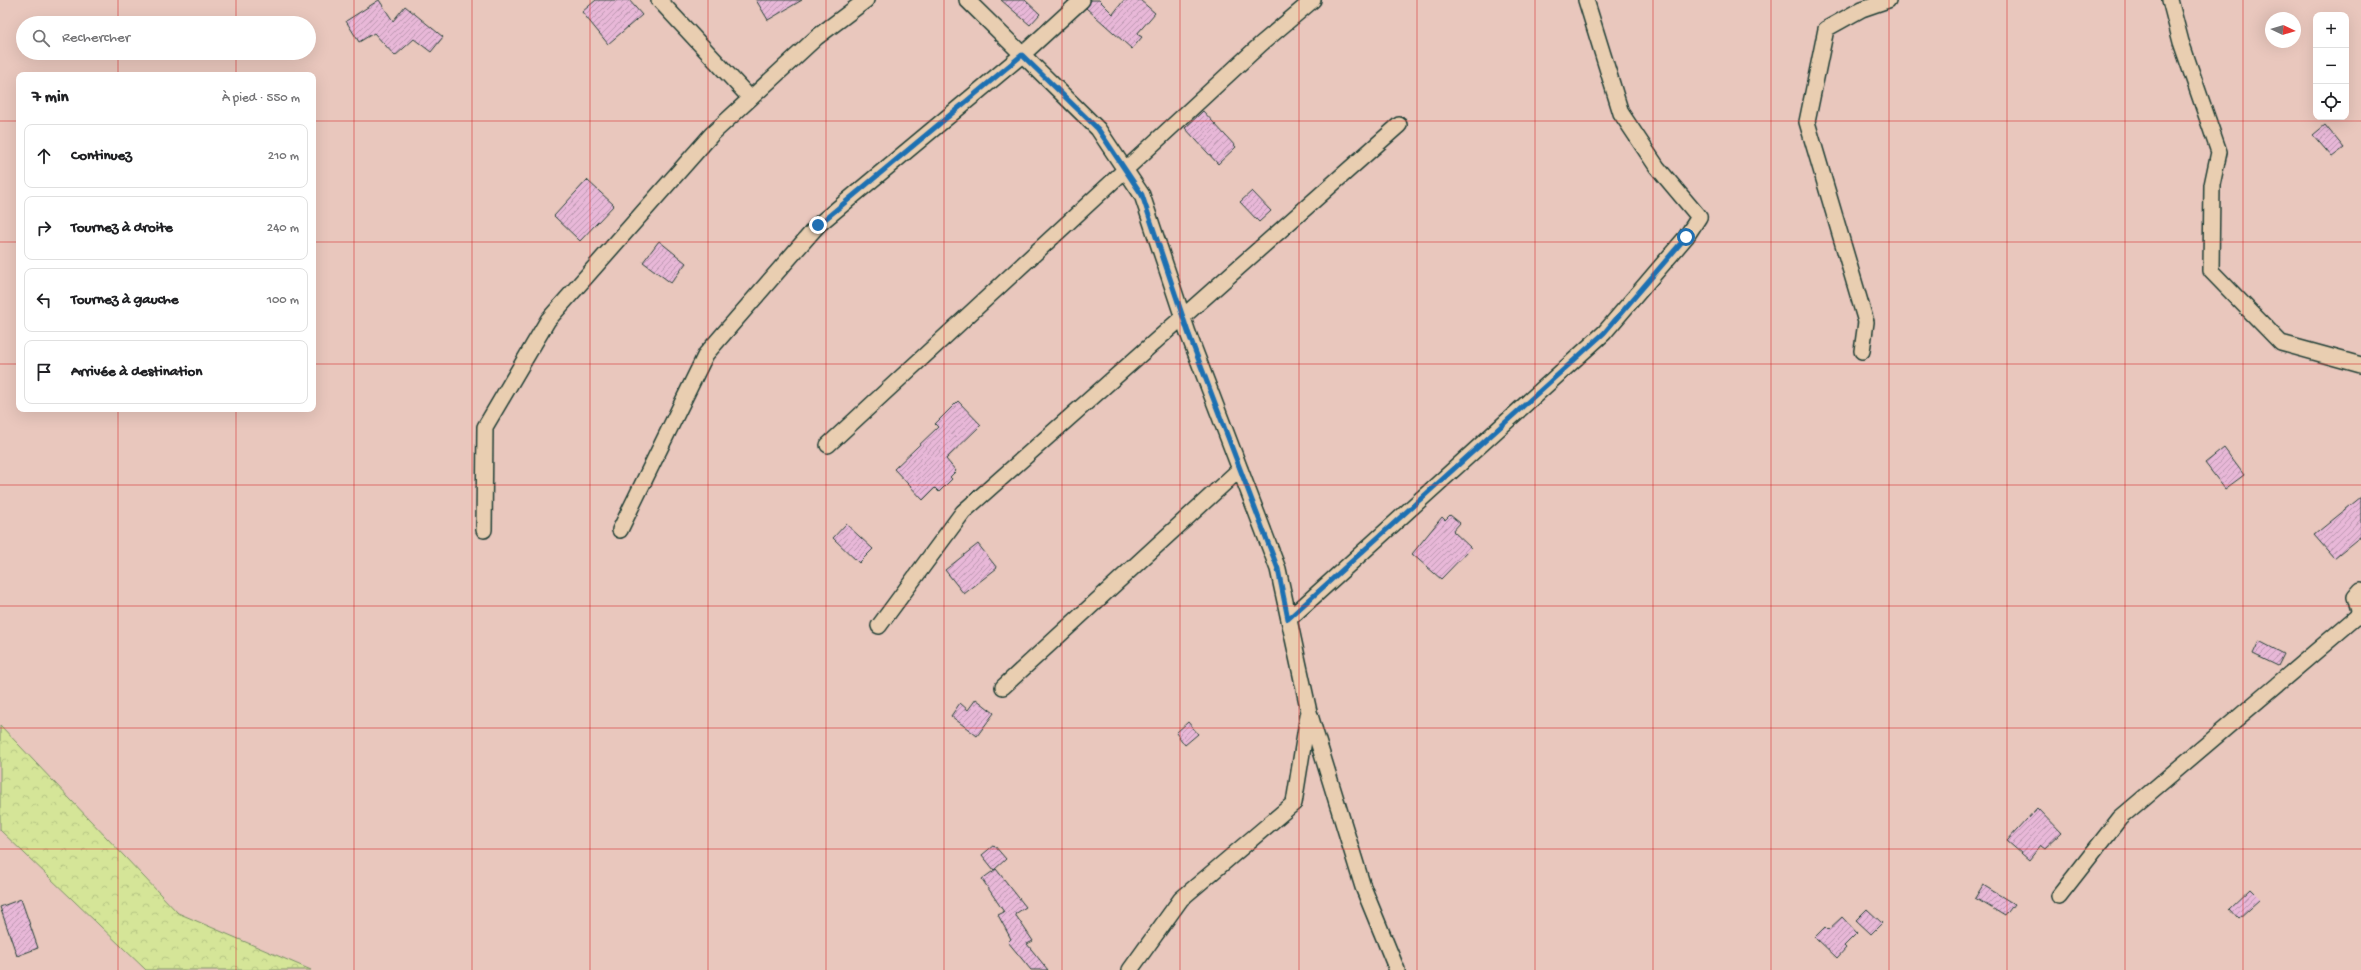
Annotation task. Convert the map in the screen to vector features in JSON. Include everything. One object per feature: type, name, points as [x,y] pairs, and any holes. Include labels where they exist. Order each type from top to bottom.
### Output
[{"type":"street","points":[[659,0],[750,98]]},
{"type":"street","points":[[484,530],[485,427],[548,320],[712,134],[816,37],[866,0]]},
{"type":"street","points":[[967,0],[1098,129],[1142,195],[1184,318],[1278,569],[1309,712],[1363,888],[1397,970]]},
{"type":"street","points":[[620,530],[706,354],[818,225],[1022,55],[1082,0]]},
{"type":"street","points":[[828,445],[1125,170],[1313,0]]},
{"type":"street","points":[[1288,619],[1604,333],[1686,237],[1699,217],[1657,167],[1621,113],[1586,0]]},
{"type":"street","points":[[1862,351],[1866,322],[1807,122],[1826,30],[1862,9],[1888,0]]},
{"type":"street","points":[[2170,0],[2181,42],[2219,152],[2212,186],[2211,271],[2281,343],[2361,365]]},
{"type":"street","points":[[879,626],[963,512],[1184,318],[1399,125]]},
{"type":"street","points":[[1003,688],[1240,469]]},
{"type":"street","points":[[2059,896],[2120,818],[2361,615],[2355,597],[2361,590]]},
{"type":"street","points":[[1130,970],[1181,899],[1294,803],[1309,712]]},
{"type":"green space","points":[[0,725],[178,913],[311,970],[146,970],[0,830]]},
{"type":"building","points":[[379,0],[393,21],[405,6],[443,37],[431,52],[414,39],[395,56],[374,33],[359,42],[346,21]]},
{"type":"building","points":[[596,0],[629,0],[642,15],[608,44],[582,12]]},
{"type":"building","points":[[756,0],[802,0],[768,20]]},
{"type":"building","points":[[1001,0],[1025,0],[1040,14],[1030,25]]},
{"type":"building","points":[[1091,0],[1099,0],[1113,14],[1124,0],[1140,0],[1155,13],[1137,34],[1142,37],[1132,49],[1086,8]]},
{"type":"building","points":[[1203,111],[1236,147],[1218,164],[1185,128]]},
{"type":"building","points":[[2325,125],[2344,148],[2332,157],[2313,135]]},
{"type":"building","points":[[587,180],[614,205],[580,241],[554,216]]},
{"type":"building","points":[[1252,191],[1271,211],[1259,222],[1240,202]]},
{"type":"building","points":[[659,241],[686,263],[671,283],[643,262]]},
{"type":"building","points":[[958,401],[981,425],[946,459],[956,471],[950,477],[952,479],[939,492],[935,488],[923,500],[894,469],[938,427],[935,424]]},
{"type":"building","points":[[2224,448],[2244,475],[2225,489],[2205,463]]},
{"type":"building","points":[[2361,497],[2361,536],[2334,558],[2314,535]]},
{"type":"building","points":[[1450,515],[1460,523],[1453,531],[1471,548],[1441,579],[1412,554],[1442,517],[1445,520]]},
{"type":"building","points":[[846,524],[873,549],[859,563],[833,538]]},
{"type":"building","points":[[978,544],[997,568],[964,594],[945,570]]},
{"type":"building","points":[[2259,641],[2284,654],[2278,666],[2253,654]]},
{"type":"building","points":[[976,699],[994,713],[977,736],[951,716],[960,703],[968,710]]},
{"type":"building","points":[[1188,722],[1198,734],[1185,745],[1176,733]]},
{"type":"building","points":[[2037,808],[2061,833],[2045,848],[2041,845],[2029,860],[2007,841]]},
{"type":"building","points":[[994,845],[1006,859],[994,870],[982,855]]},
{"type":"building","points":[[996,869],[1026,907],[1015,914],[1033,941],[1027,944],[1048,970],[1031,970],[1008,942],[1011,939],[998,915],[1004,912],[982,879]]},
{"type":"building","points":[[1983,885],[2014,904],[2005,916],[1975,898]]},
{"type":"building","points":[[2250,889],[2260,899],[2239,918],[2230,908]]},
{"type":"building","points":[[21,899],[38,948],[17,956],[0,907]]},
{"type":"building","points":[[1867,909],[1882,923],[1871,934],[1856,920]]},
{"type":"building","points":[[1842,917],[1857,933],[1844,946],[1846,948],[1837,958],[1815,937],[1825,927],[1828,930]]},
{"type":"route","points":[[818,225],[1022,55],[1098,129],[1142,195],[1188,332],[1278,569],[1288,619],[1604,333],[1686,237]]}]
